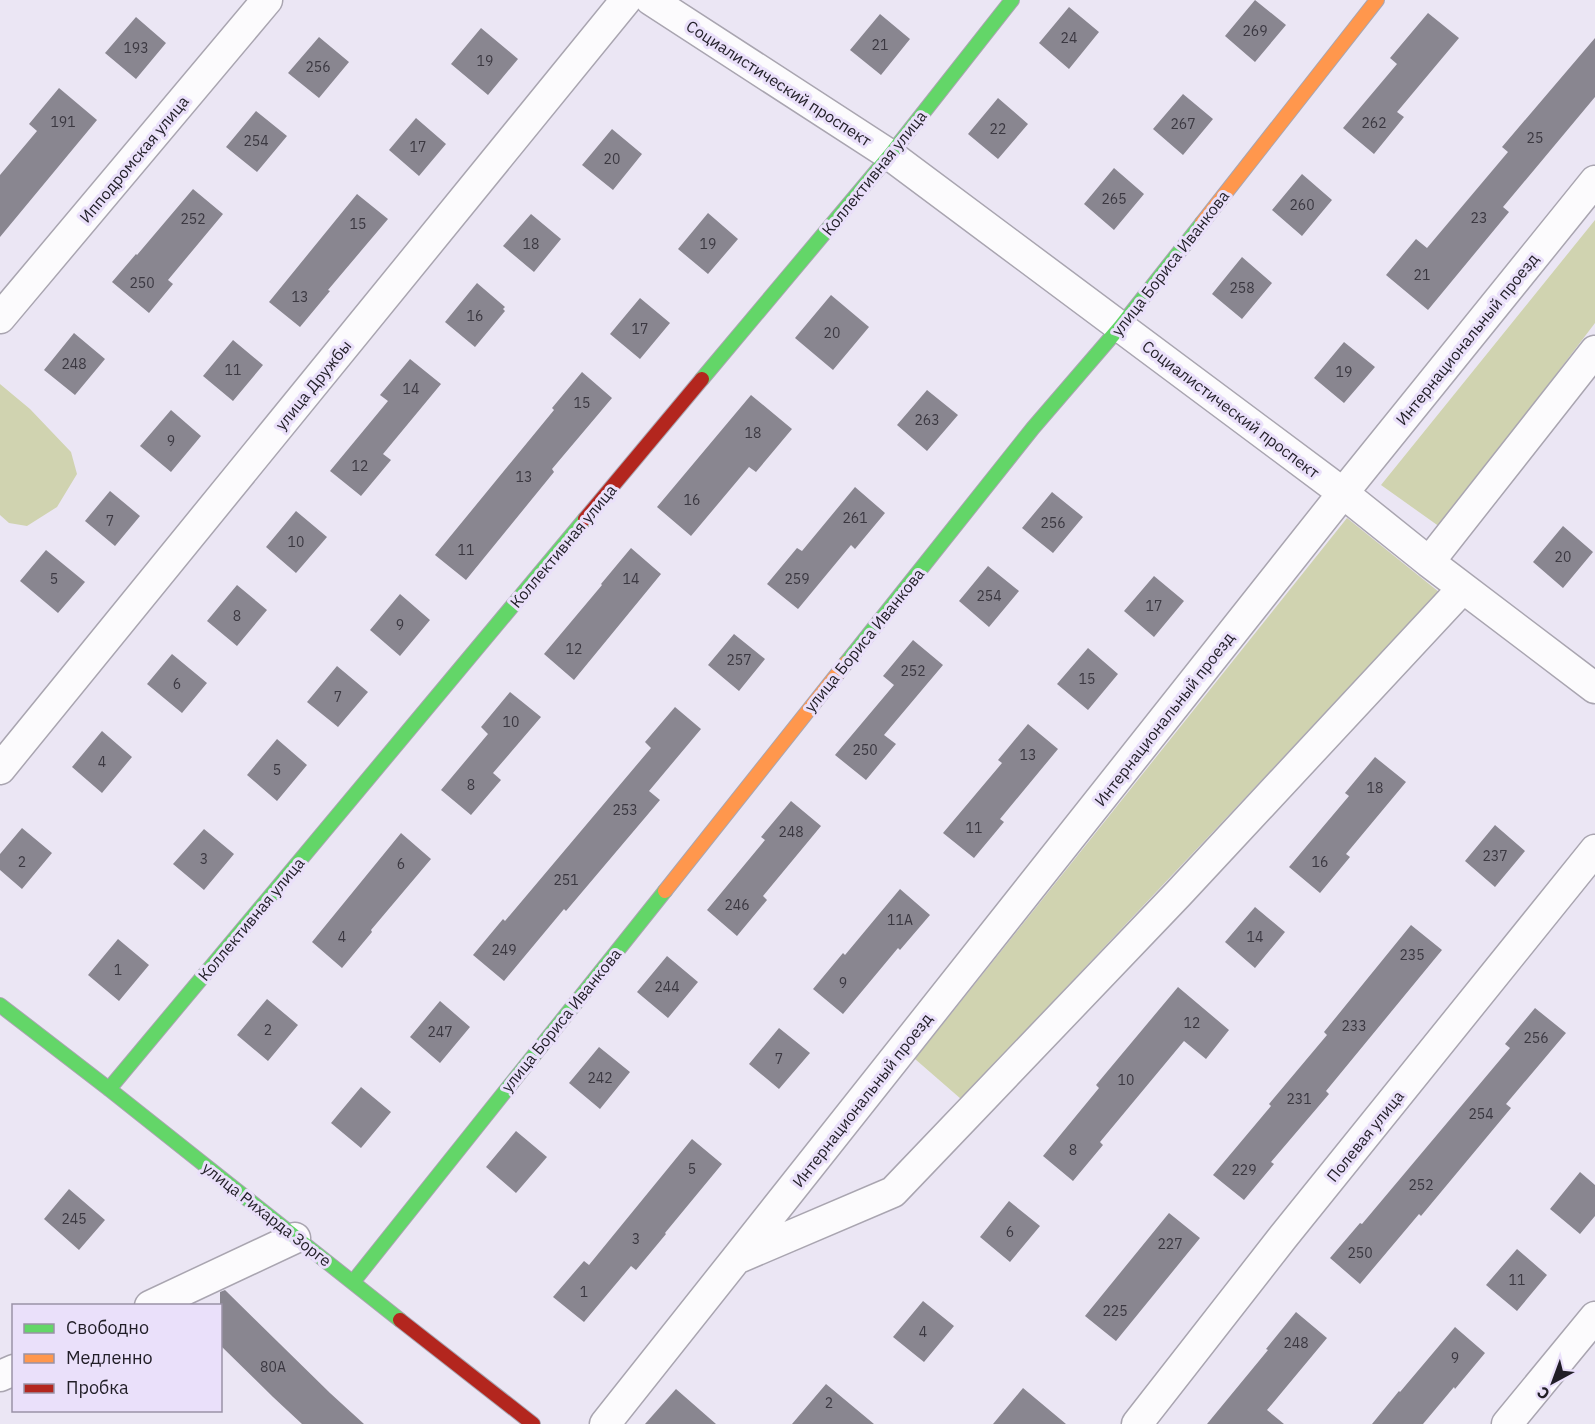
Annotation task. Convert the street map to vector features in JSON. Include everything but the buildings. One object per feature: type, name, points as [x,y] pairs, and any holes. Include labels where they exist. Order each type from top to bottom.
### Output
[{"type":"street","name":"Ипподромская улица","points":[[0,318],[267,0]]},
{"type":"street","name":"улица Дружбы","points":[[0,770],[626,0]]},
{"type":"street","name":"Социалистический проспект","points":[[651,0],[890,155],[1343,493],[1429,562],[1595,688]]},
{"type":"street","name":"Коллективная улица","points":[[109,1089],[890,155],[1012,0]]},
{"type":"street","name":"улица Бориса Иванкова","points":[[353,1282],[1033,428],[1120,327],[1377,0]]},
{"type":"street","name":"Интернациональный проезд","points":[[605,1424],[1343,493],[1595,181]]},
{"type":"street","points":[[1429,562],[1595,351]]},
{"type":"street","name":"Интернациональный проезд","points":[[736,1259],[893,1192],[1186,885],[1463,588]]},
{"type":"street","name":"Полевая улица","points":[[1137,1424],[1283,1237],[1595,850]]},
{"type":"street","name":"улица Рихарда Зорге","points":[[0,1005],[533,1424]]},
{"type":"street","points":[[152,1304],[295,1238]]},
{"type":"street","points":[[1507,1424],[1595,1317]]},
{"type":"green space","points":[[1595,220],[1595,323],[1440,527],[1381,485]]},
{"type":"green space","points":[[0,384],[30,409],[71,452],[77,474],[57,507],[27,526],[9,523],[0,515]]},
{"type":"green space","points":[[1347,518],[1439,592],[961,1099],[915,1059]]},
{"type":"traffic: fast","points":[[702,379],[890,155],[1012,0]]},
{"type":"traffic: fast","points":[[846,663],[1033,428],[1120,327],[1202,223]]},
{"type":"traffic: fast","points":[[109,1089],[585,519]]},
{"type":"traffic: fast","points":[[353,1282],[665,891]]},
{"type":"traffic: fast","points":[[0,1005],[400,1320]]},
{"type":"traffic: slow","points":[[1202,223],[1377,0]]},
{"type":"traffic: slow","points":[[665,891],[846,663]]},
{"type":"traffic: jam","points":[[585,519],[702,379]]},
{"type":"traffic: jam","points":[[400,1320],[533,1424]]}]
